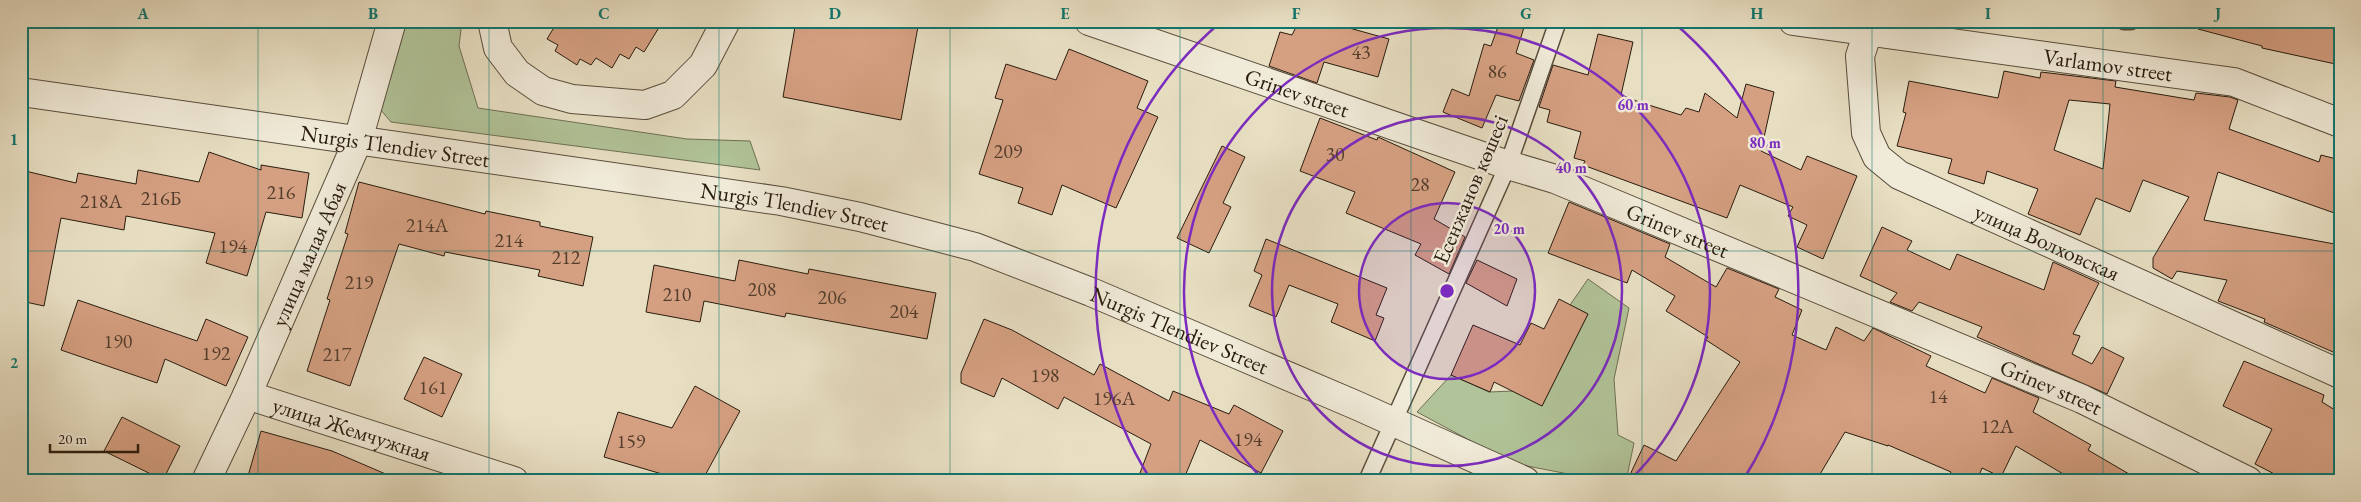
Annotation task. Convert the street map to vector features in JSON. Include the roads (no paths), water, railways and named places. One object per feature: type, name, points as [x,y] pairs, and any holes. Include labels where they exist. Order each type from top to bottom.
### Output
[{"type":"street","name":"улица малая Абая","points":[[206,481],[247,395],[358,140],[392,21]]},
{"type":"street","points":[[492,21],[498,48],[517,73],[543,91],[572,99],[645,105],[673,95],[703,65],[726,21]]},
{"type":"street","name":"Grinev street","points":[[1089,21],[1508,166],[1555,178],[2082,399],[2248,481]]},
{"type":"street","name":"Varlamov street","points":[[1793,21],[1870,26],[2234,82],[2340,123]]},
{"type":"street","name":"улица Волховская","points":[[1870,26],[1860,56],[1866,133],[1877,157],[1899,175],[2340,374]]},
{"type":"street","name":"Nurgis Tlendiev Street","points":[[21,92],[781,201],[860,217],[975,248],[1091,292],[1394,421],[1525,481]]},
{"type":"street","name":"улица Жемчужная","points":[[247,395],[514,481]]},
{"type":"lane","name":"Есенжанов көшесі","points":[[1368,481],[1508,166],[1558,21]]},
{"type":"lane","points":[[2124,21],[2132,21]]}]
